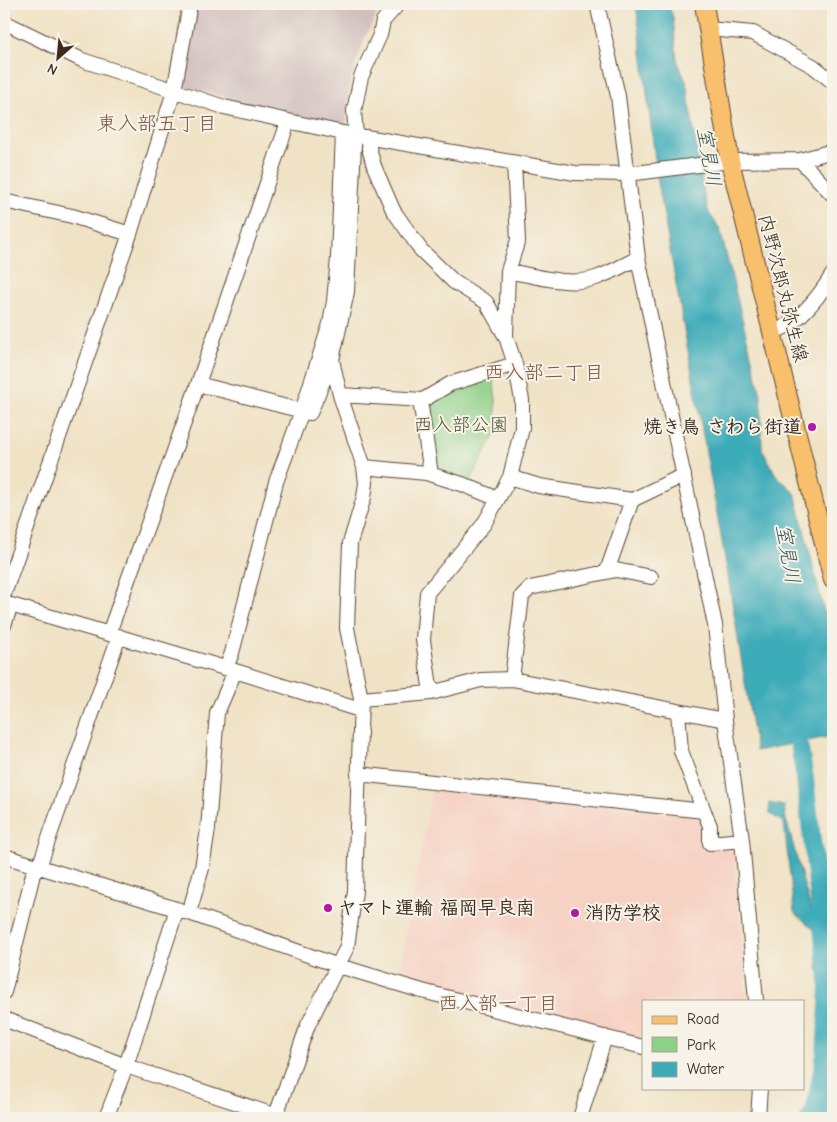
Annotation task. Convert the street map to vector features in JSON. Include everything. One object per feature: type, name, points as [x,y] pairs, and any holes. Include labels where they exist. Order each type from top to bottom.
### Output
[{"type":"main road","name":"内野次郎丸弥生線","points":[[704,4],[723,162],[772,332],[833,580]]},
{"type":"street","points":[[4,625],[6,600],[130,234],[174,91],[190,4]]},
{"type":"street","points":[[106,1118],[183,911],[202,868],[208,829],[217,713],[231,670],[234,644],[276,482],[302,411],[330,324],[356,135],[354,111],[361,77],[380,35],[382,21],[398,4]]},
{"type":"street","points":[[597,4],[618,96],[632,173],[638,258],[715,624],[725,720],[742,840],[756,1000]]},
{"type":"street","points":[[4,22],[82,60],[224,107],[356,135],[575,173],[632,173],[723,162],[800,160],[833,151]]},
{"type":"street","points":[[708,29],[753,32],[813,66],[833,82]]},
{"type":"street","points":[[4,992],[33,874],[39,867],[114,634],[288,122]]},
{"type":"street","points":[[356,135],[369,148],[374,166],[393,210],[421,250],[454,282],[486,302],[506,337],[515,364],[522,400],[522,428],[510,477],[484,524],[427,592],[422,640],[431,694]]},
{"type":"street","points":[[198,384],[310,413],[332,360],[347,292],[356,135]]},
{"type":"street","points":[[800,160],[833,195]]},
{"type":"street","points":[[506,337],[508,271],[518,240],[514,163]]},
{"type":"street","points":[[4,201],[72,216],[130,234]]},
{"type":"street","points":[[508,271],[579,281],[596,278],[638,258]]},
{"type":"street","points":[[772,332],[782,330],[804,310],[822,292],[833,274]]},
{"type":"street","points":[[4,1018],[126,1066],[278,1117],[308,1025],[347,947],[355,891],[360,704],[347,628],[350,543],[364,497],[366,483],[364,467],[340,395],[332,360]]},
{"type":"street","points":[[340,395],[423,400],[450,384],[515,364]]},
{"type":"street","points":[[420,400],[431,474]]},
{"type":"street","points":[[364,467],[431,474],[498,499]]},
{"type":"street","points":[[510,477],[540,486],[632,500],[684,475]]},
{"type":"street","points":[[607,571],[632,500]]},
{"type":"street","points":[[512,678],[522,596],[530,588],[616,570],[651,577]]},
{"type":"street","points":[[6,600],[231,670],[360,704],[431,694],[480,680],[512,678],[725,720]]},
{"type":"street","points":[[678,711],[681,750],[710,826],[710,843],[742,840]]},
{"type":"street","points":[[358,774],[704,811]]},
{"type":"street","points":[[4,856],[183,911],[339,966],[422,991],[642,1047]]},
{"type":"street","points":[[580,1118],[604,1037]]},
{"type":"street","points":[[758,1118],[760,1090]]},
{"type":"shaded area","points":[[195,4],[378,4],[375,19],[365,37],[350,82],[346,129],[178,85]]},
{"type":"shaded area","name":"消防学校","points":[[432,790],[699,816],[704,827],[703,847],[733,847],[747,1000],[642,1000],[642,1042],[398,978]]},
{"type":"green space","name":"西入部公園","points":[[493,377],[496,399],[496,432],[469,484],[434,471],[423,408],[452,389]]},
{"type":"water","points":[[636,4],[668,4],[673,17],[677,60],[686,81],[704,195],[709,213],[720,229],[761,395],[762,449],[776,475],[795,493],[833,647],[833,736],[756,751],[726,564],[658,183]]},
{"type":"water","points":[[769,803],[784,806],[811,910],[833,927],[833,936],[812,928],[794,912],[784,823],[770,814]]},
{"type":"water","points":[[833,1064],[833,1094],[827,1118],[800,1118]]},
{"type":"waterway","name":"室見川","points":[[795,720],[805,779],[829,988],[825,1055],[813,1118]]},
{"type":"place","name":"焼き鳥 さわら街道","points":[[812,427]]},
{"type":"place","name":"ヤマト運輸 福岡早良南","points":[[328,908]]},
{"type":"place","name":"消防学校","points":[[575,913]]},
{"type":"district","name":"東入部五丁目","points":[[157,123]]},
{"type":"district","name":"西入部二丁目","points":[[544,372]]},
{"type":"district","name":"西入部一丁目","points":[[498,1003]]}]
